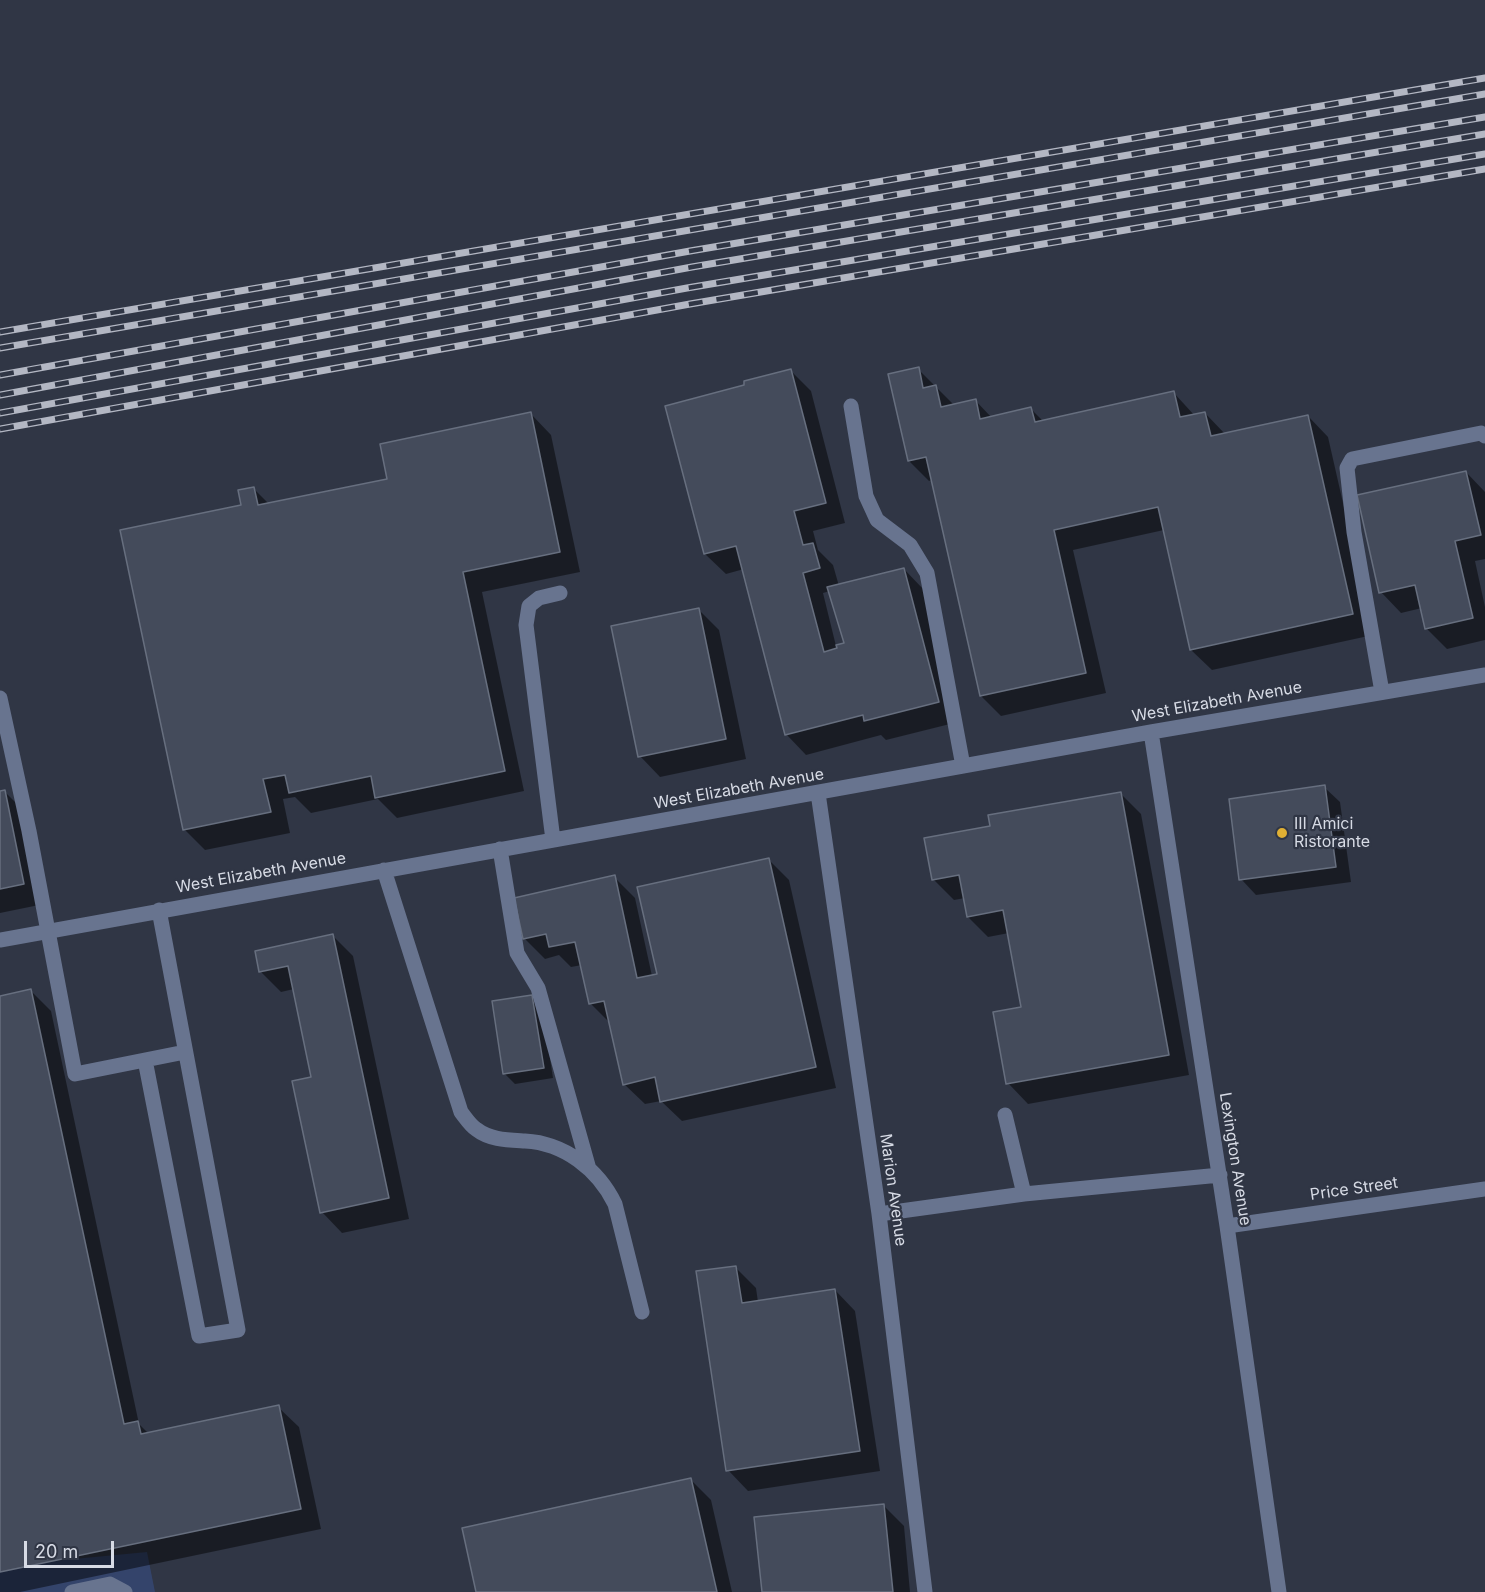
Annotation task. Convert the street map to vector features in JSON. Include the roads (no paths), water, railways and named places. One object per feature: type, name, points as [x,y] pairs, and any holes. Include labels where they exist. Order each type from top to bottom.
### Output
[{"type":"street","points":[[851,406],[866,496],[877,520],[910,545],[927,573],[963,766]]},
{"type":"street","points":[[1382,692],[1354,531],[1347,468],[1352,459],[1481,433],[1485,436]]},
{"type":"street","points":[[553,840],[526,625],[528,606],[539,598],[560,593]]},
{"type":"street","name":"West Elizabeth Avenue","points":[[0,940],[1151,732],[1485,675]]},
{"type":"street","points":[[0,698],[29,831],[46,932],[75,1074],[184,1052]]},
{"type":"street","name":"Lexington Avenue","points":[[1151,732],[1220,1175],[1279,1592]]},
{"type":"street","name":"Marion Avenue","points":[[818,793],[879,1214],[925,1592]]},
{"type":"street","points":[[500,849],[517,953],[538,988],[589,1169]]},
{"type":"street","points":[[384,870],[460,1112],[476,1130],[493,1138],[551,1145],[571,1154],[589,1169],[607,1189],[615,1204],[642,1312]]},
{"type":"street","points":[[146,1060],[199,1336],[237,1330],[159,910]]},
{"type":"street","points":[[1005,1115],[1024,1194]]},
{"type":"street","points":[[879,1214],[1024,1194],[1220,1175]]},
{"type":"street","name":"Price Street","points":[[1227,1226],[1485,1189]]},
{"type":"street","points":[[72,1592],[110,1584],[125,1592]]},
{"type":"railway","points":[[0,332],[1485,78]]},
{"type":"railway","points":[[0,348],[1485,94]]},
{"type":"railway","points":[[0,375],[690,251],[1485,117]]},
{"type":"railway","points":[[0,395],[692,267],[1485,134]]},
{"type":"railway","points":[[0,413],[687,288],[1485,154]]},
{"type":"railway","points":[[0,429],[690,304],[1485,169]]},
{"type":"place","name":"III Amici Ristorante","points":[[1282,833]]}]
